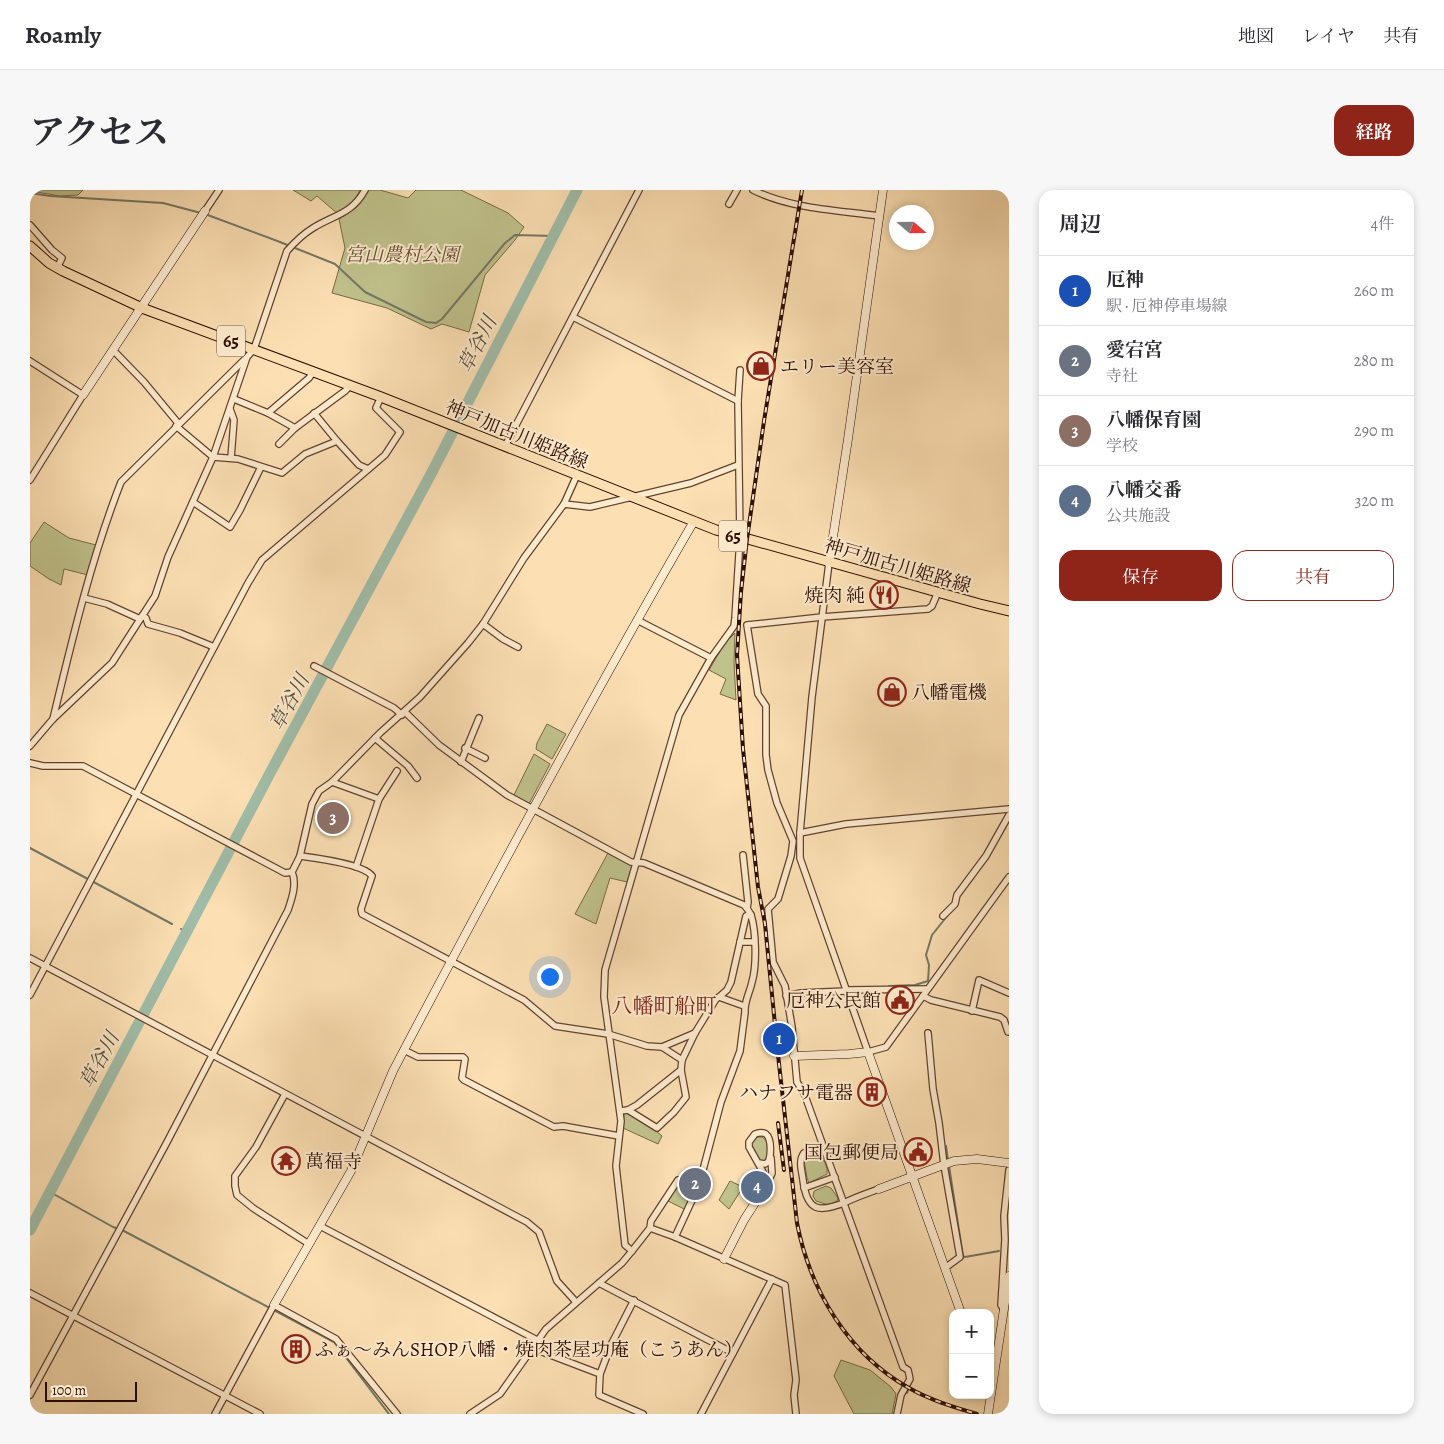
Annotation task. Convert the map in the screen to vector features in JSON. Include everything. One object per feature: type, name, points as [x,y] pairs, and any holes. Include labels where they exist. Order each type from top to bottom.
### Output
[{"type":"main road","name":"神戸加古川姫路線","points":[[32,250],[57,268],[142,308],[381,397],[740,538],[980,604],[1009,610]]},
{"type":"street","points":[[30,480],[83,395],[219,190]]},
{"type":"street","points":[[53,719],[100,542],[121,482],[254,349],[287,251],[313,228],[339,216],[352,207],[365,190]]},
{"type":"street","points":[[505,446],[639,190]]},
{"type":"street","points":[[729,204],[737,190]]},
{"type":"street","points":[[753,190],[764,196],[800,205],[879,216]]},
{"type":"street","points":[[883,190],[822,617],[812,697],[800,834],[778,899],[768,909],[773,962],[785,986],[792,1027],[797,1082],[804,1093],[904,1367],[908,1370],[910,1379],[901,1395],[897,1414]]},
{"type":"street","points":[[30,225],[52,250],[62,258],[57,268]]},
{"type":"street","points":[[573,317],[738,401]]},
{"type":"street","points":[[113,350],[144,382],[177,425],[212,457],[231,458],[282,473],[305,454],[337,441]]},
{"type":"street","points":[[30,746],[53,719],[112,663],[155,596],[168,557],[212,457],[234,399],[247,357]]},
{"type":"street","points":[[30,361],[83,395]]},
{"type":"street","points":[[632,1251],[625,1245],[618,1188],[616,1157],[620,1136],[620,1111],[604,997],[605,970],[679,716],[711,658],[734,626],[740,538],[738,401],[740,370]]},
{"type":"street","points":[[268,413],[309,378],[313,372]]},
{"type":"street","points":[[279,444],[295,428],[345,392],[350,386]]},
{"type":"street","points":[[30,995],[262,560],[385,455],[400,432],[376,408],[381,397]]},
{"type":"street","points":[[234,399],[268,413],[295,428]]},
{"type":"street","points":[[230,409],[234,420],[231,458]]},
{"type":"street","points":[[314,413],[359,465],[368,469]]},
{"type":"street","points":[[564,504],[590,507],[691,483],[738,464]]},
{"type":"street","points":[[193,502],[230,527],[262,467]]},
{"type":"street","points":[[30,1396],[288,910],[293,895],[294,877],[292,872],[300,856],[312,804],[319,791],[332,782],[375,738],[403,713],[468,643],[483,624],[524,558],[564,504],[577,475]]},
{"type":"street","points":[[215,1414],[274,1305],[352,1171],[393,1071],[532,809],[694,521]]},
{"type":"street","points":[[938,592],[932,606],[928,609],[747,625],[758,694],[766,706],[768,770],[777,803],[797,841],[800,858],[960,1309]]},
{"type":"street","points":[[84,598],[146,618],[148,624],[180,632],[214,647]]},
{"type":"street","points":[[637,620],[711,658]]},
{"type":"street","points":[[483,624],[518,648]]},
{"type":"street","points":[[314,666],[403,713],[439,745],[507,795],[631,862],[644,863],[744,905],[751,915],[754,942],[753,981],[744,1006],[745,1012],[740,1051],[721,1102],[700,1182],[676,1237]]},
{"type":"street","points":[[461,762],[478,718]]},
{"type":"street","points":[[375,738],[408,766],[417,778]]},
{"type":"street","points":[[466,748],[484,758]]},
{"type":"street","points":[[30,763],[43,766],[82,766],[284,873],[292,872]]},
{"type":"street","points":[[356,867],[379,799],[390,776],[397,771]]},
{"type":"street","points":[[332,782],[379,799]]},
{"type":"street","points":[[800,834],[846,824],[1009,809]]},
{"type":"street","points":[[943,916],[955,904],[957,895],[986,856],[1009,815]]},
{"type":"street","points":[[744,855],[748,902],[746,908]]},
{"type":"street","points":[[300,856],[317,858],[368,871],[372,876],[361,909],[362,914],[524,1000],[555,1026],[608,1034],[647,1046],[662,1047],[695,1033]]},
{"type":"street","points":[[794,1056],[849,1054],[868,1052],[886,1047],[1009,877]]},
{"type":"street","points":[[628,1110],[657,1128],[686,1097],[681,1070],[682,1060],[695,1033],[716,1000],[727,990],[731,982],[746,916],[751,915]]},
{"type":"street","points":[[740,942],[754,942]]},
{"type":"street","points":[[30,958],[534,1226],[539,1232],[558,1282],[576,1302]]},
{"type":"street","points":[[972,1011],[979,980],[1009,993]]},
{"type":"street","points":[[786,996],[801,993],[927,989]]},
{"type":"street","points":[[923,996],[931,1000],[1000,1017],[1004,1020],[1008,1032]]},
{"type":"street","points":[[719,997],[744,1006]]},
{"type":"street","points":[[928,1033],[933,1090],[940,1123],[944,1165],[960,1257],[945,1268]]},
{"type":"street","points":[[662,1047],[682,1060]]},
{"type":"street","points":[[404,1050],[418,1057],[463,1057],[465,1059],[462,1078],[464,1080],[554,1127],[563,1126],[620,1136]]},
{"type":"street","points":[[620,1111],[628,1110],[681,1070]]},
{"type":"street","points":[[286,1094],[256,1147],[235,1176],[235,1186],[237,1195],[253,1208],[309,1244]]},
{"type":"street","points":[[724,1259],[744,1220],[767,1184],[772,1173],[768,1136],[766,1134],[754,1134],[749,1142],[749,1147],[759,1163],[767,1184]]},
{"type":"street","points":[[822,1146],[804,1153],[801,1157],[804,1188],[810,1203],[819,1208],[830,1208],[913,1176],[966,1159],[987,1159],[1009,1163]]},
{"type":"street","points":[[759,1163],[766,1164],[770,1156]]},
{"type":"street","points":[[1004,1310],[1001,1305],[1005,1240],[1004,1216],[1008,1170]]},
{"type":"street","points":[[804,1188],[835,1177]]},
{"type":"street","points":[[470,1414],[500,1394],[546,1329],[600,1283],[632,1251],[650,1228],[651,1221],[678,1180],[687,1179],[700,1182]]},
{"type":"street","points":[[320,1226],[537,1340]]},
{"type":"street","points":[[650,1228],[676,1237],[786,1285],[796,1380],[794,1395],[796,1414]]},
{"type":"street","points":[[994,1368],[1009,1276]]},
{"type":"street","points":[[701,1414],[772,1279]]},
{"type":"street","points":[[600,1283],[733,1353]]},
{"type":"street","points":[[30,1293],[260,1414]]},
{"type":"street","points":[[634,1300],[611,1345],[600,1374],[599,1395],[643,1414]]},
{"type":"street","points":[[274,1305],[336,1340],[397,1414]]},
{"type":"street","points":[[532,1348],[600,1374]]},
{"type":"street","points":[[988,1414],[990,1399]]},
{"type":"green space","points":[[37,190],[83,190],[78,195],[60,196],[37,192]]},
{"type":"green space","points":[[293,190],[360,190],[351,204],[338,214],[317,196],[311,201]]},
{"type":"green space","name":"宮山農村公園","points":[[362,190],[380,190],[408,198],[416,190],[461,190],[508,213],[524,227],[485,275],[469,332],[442,324],[431,329],[387,308],[332,293],[345,248],[339,219],[354,208]]},
{"type":"green space","points":[[44,522],[69,538],[96,545],[88,575],[64,569],[61,585],[30,566],[30,543]]},
{"type":"green space","points":[[735,633],[736,700],[720,694],[726,679],[709,670],[725,643]]},
{"type":"green space","points":[[547,724],[566,734],[552,759],[536,749],[537,743]]},
{"type":"green space","points":[[534,754],[550,764],[529,804],[514,795]]},
{"type":"green space","points":[[608,853],[632,866],[627,882],[610,878],[596,924],[575,914]]},
{"type":"green space","points":[[627,1112],[662,1136],[658,1144],[623,1128],[624,1114]]},
{"type":"green space","points":[[756,1137],[762,1137],[767,1141],[768,1159],[764,1162],[757,1157],[753,1148],[752,1142]]},
{"type":"green space","points":[[820,1154],[823,1159],[827,1174],[809,1183],[804,1160]]},
{"type":"green space","points":[[693,1180],[692,1185],[695,1186],[686,1210],[668,1201],[679,1182]]},
{"type":"green space","points":[[730,1181],[743,1187],[729,1209],[719,1200]]},
{"type":"green space","points":[[826,1186],[831,1188],[838,1198],[837,1201],[828,1205],[816,1201],[813,1196],[814,1191]]},
{"type":"green space","points":[[841,1360],[870,1370],[891,1387],[896,1394],[892,1414],[854,1414],[834,1376]]},
{"type":"waterway","name":"草谷川","points":[[30,1230],[269,775],[431,474],[577,190]]},
{"type":"waterway","points":[[30,193],[163,203],[201,213]]},
{"type":"waterway","points":[[205,214],[335,264],[365,292],[426,322],[436,323],[442,319],[505,243],[515,235],[554,236]]},
{"type":"waterway","points":[[30,848],[172,924]]},
{"type":"waterway","points":[[889,986],[915,985],[928,981],[929,965],[926,955],[932,935],[948,915]]},
{"type":"waterway","name":"草谷川","points":[[181,929],[188,932]]},
{"type":"waterway","points":[[946,1146],[948,1161]]},
{"type":"waterway","points":[[949,1166],[963,1256],[999,1251]]},
{"type":"waterway","points":[[50,1192],[113,1227],[334,1342],[389,1414]]},
{"type":"waterway","points":[[907,1393],[911,1381]]},
{"type":"railway","points":[[802,190],[764,421],[747,539],[737,655],[743,749],[758,887],[765,924],[797,1223],[811,1272],[822,1296],[850,1339],[887,1374],[909,1388],[942,1403],[977,1414]]},
{"type":"railway","points":[[778,1123],[784,1170]]},
{"type":"place","name":"エリー美容室","points":[[761,366]]},
{"type":"place","name":"焼肉 純","points":[[884,595]]},
{"type":"place","name":"八幡電機","points":[[892,692]]},
{"type":"place","name":"八幡保育園","points":[[333,818]]},
{"type":"place","name":"厄神公民館","points":[[900,1000]]},
{"type":"place","name":"厄神","points":[[779,1039]]},
{"type":"place","name":"ハナフサ電器","points":[[872,1092]]},
{"type":"place","name":"国包郵便局","points":[[918,1152]]},
{"type":"place","name":"萬福寺","points":[[286,1161]]},
{"type":"place","name":"愛宕宮","points":[[695,1184]]},
{"type":"place","name":"八幡交番","points":[[757,1187]]},
{"type":"place","name":"ふぁ～みんSHOP八幡・焼肉茶屋功庵（こうあん）","points":[[296,1349]]},
{"type":"district","name":"八幡町船町","points":[[664,1006]]}]
